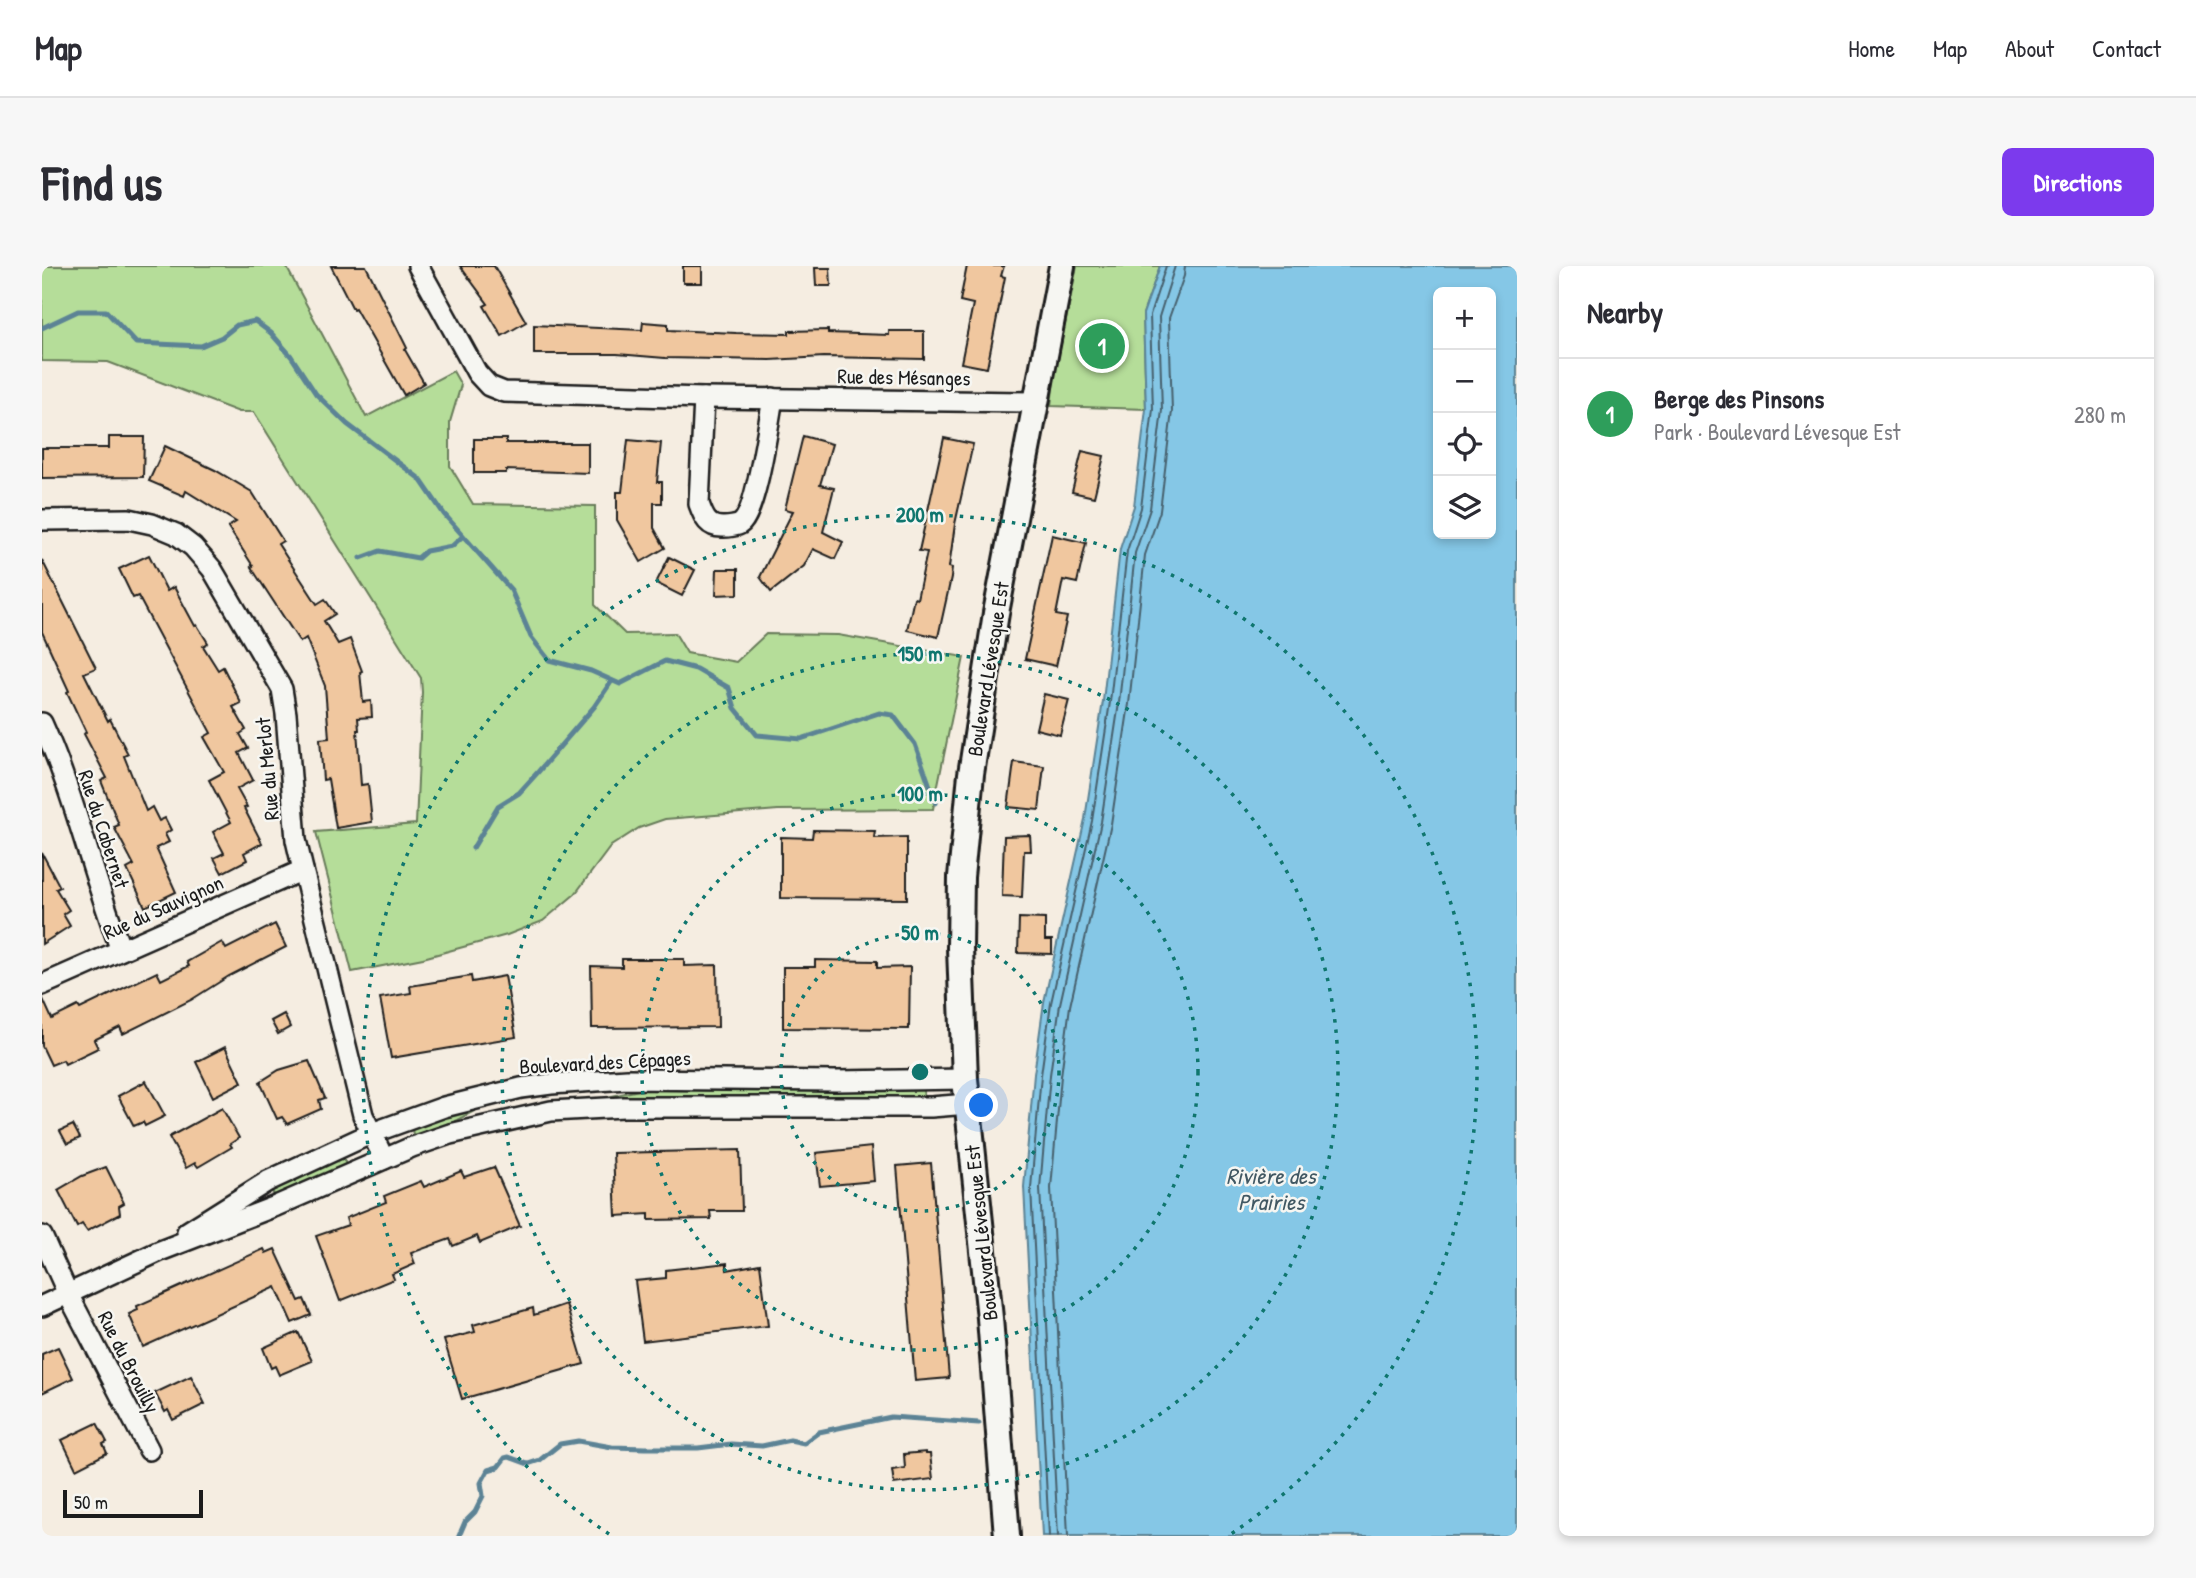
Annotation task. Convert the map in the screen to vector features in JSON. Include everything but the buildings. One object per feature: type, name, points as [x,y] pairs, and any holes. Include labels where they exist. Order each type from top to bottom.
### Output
[{"type":"street","name":"Rue des Mésanges","points":[[418,266],[477,373],[489,386],[503,392],[704,398],[1035,402]]},
{"type":"street","name":"Boulevard Lévesque Est","points":[[1007,1536],[990,1318],[965,1079],[960,936],[966,819],[996,613],[1062,266]]},
{"type":"street","points":[[704,398],[699,505],[704,520],[715,527],[725,527],[740,524],[747,516],[754,498],[774,398]]},
{"type":"street","name":"Rue du Merlot","points":[[42,520],[129,519],[152,524],[176,534],[193,547],[212,569],[282,689],[296,840],[363,1115],[384,1159]]},
{"type":"street","name":"Rue du Cabernet","points":[[42,723],[63,774],[121,950]]},
{"type":"street","name":"Rue du Sauvignon","points":[[42,985],[303,870]]},
{"type":"street","name":"Boulevard des Cépages","points":[[160,1251],[268,1181],[372,1133],[475,1098],[551,1084],[639,1079],[965,1079]]},
{"type":"street","name":"Boulevard des Cépages","points":[[42,1306],[160,1251],[276,1206],[384,1159],[450,1133],[483,1125],[551,1111],[582,1108],[925,1107],[968,1104]]},
{"type":"street","points":[[42,1236],[68,1294]]},
{"type":"street","name":"Rue du Brouilly","points":[[68,1294],[149,1450]]},
{"type":"green space","points":[[42,266],[286,266],[366,417],[453,371],[461,385],[450,422],[450,466],[473,504],[595,506],[595,605],[625,634],[675,633],[687,653],[736,662],[766,634],[838,635],[964,657],[933,809],[778,810],[665,819],[639,828],[611,846],[575,894],[543,921],[507,935],[423,958],[352,972],[316,832],[416,824],[421,678],[254,412],[239,412],[108,362],[42,361]]},
{"type":"green space","points":[[1077,266],[1160,266],[1143,314],[1146,409],[1051,406],[1054,378]]},
{"type":"green space","points":[[648,1088],[923,1088],[924,1101],[606,1099]]},
{"type":"green space","points":[[479,1105],[480,1108],[438,1130],[414,1138],[411,1126]]},
{"type":"green space","points":[[342,1155],[347,1167],[276,1199],[270,1187]]},
{"type":"water","name":"Rivière des Prairies","points":[[1160,266],[1517,266],[1517,1536],[1042,1536],[1024,1187],[1034,1074],[1044,1002],[1085,819],[1103,701],[1120,549],[1134,506],[1146,409],[1143,314]]},
{"type":"waterway","points":[[42,328],[78,311],[106,311],[136,343],[201,346],[222,337],[237,325],[255,321],[271,333],[291,356],[316,394],[347,424],[420,479],[444,514],[511,590],[531,637],[549,660],[591,671],[620,684],[665,661],[696,669],[729,688],[735,708],[757,735],[801,739],[879,713],[893,715],[915,744],[936,803]]},
{"type":"waterway","points":[[361,558],[380,551],[418,558],[426,551],[452,546],[463,536]]},
{"type":"waterway","points":[[473,848],[498,806],[519,793],[594,707],[611,682]]},
{"type":"waterway","points":[[459,1536],[483,1496],[481,1483],[488,1470],[498,1467],[509,1457],[528,1464],[540,1460],[560,1444],[578,1441],[612,1447],[645,1448],[698,1448],[731,1444],[762,1446],[790,1440],[804,1443],[819,1432],[891,1417],[979,1423]]},
{"type":"place","name":"Berge des Pinsons","points":[[1102,346]]}]
